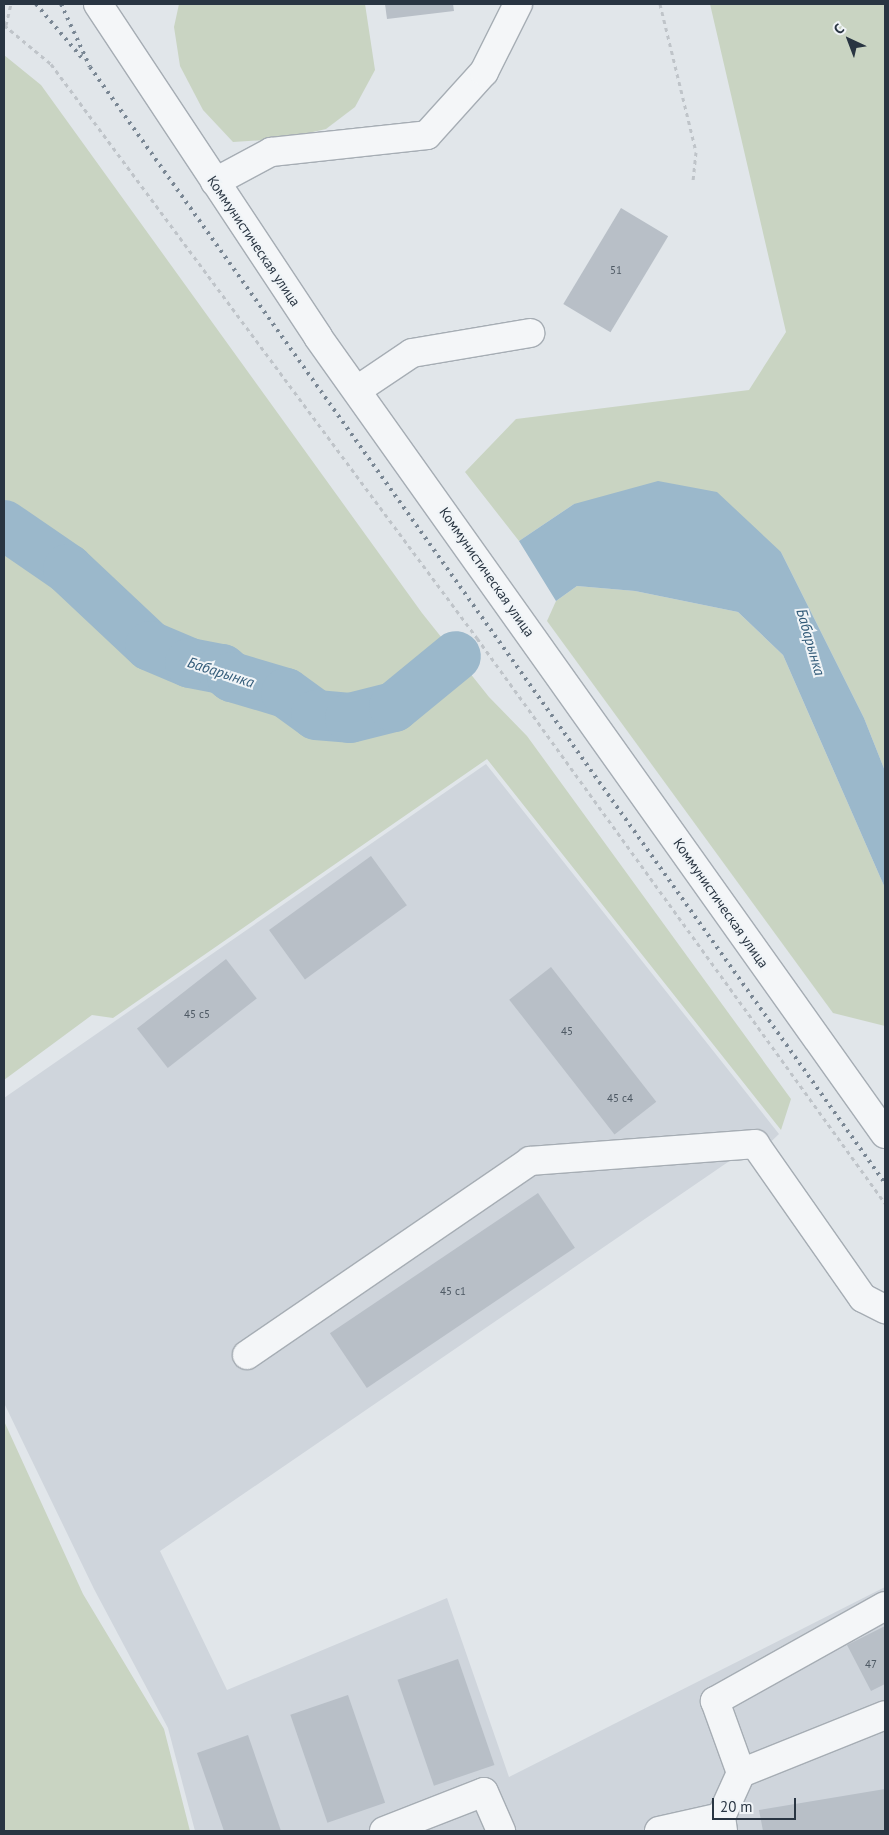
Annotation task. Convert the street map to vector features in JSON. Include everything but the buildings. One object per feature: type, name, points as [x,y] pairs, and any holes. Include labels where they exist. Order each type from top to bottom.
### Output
[{"type":"street","name":"Коммунистическая улица","points":[[99,4],[215,182],[357,390],[885,1134]]},
{"type":"street","points":[[215,182],[271,152],[427,135],[484,72],[518,4]]},
{"type":"street","points":[[357,390],[412,353],[530,333]]},
{"type":"street","points":[[247,1355],[530,1161],[755,1144],[863,1298],[885,1309]]},
{"type":"street","points":[[659,1831],[722,1824],[741,1774],[715,1701],[885,1606]]},
{"type":"street","points":[[741,1774],[885,1715]]},
{"type":"street","points":[[384,1831],[484,1792],[501,1831]]},
{"type":"path","points":[[11,4],[5,25],[52,64],[477,638],[885,1203]]},
{"type":"path","points":[[660,4],[696,152],[693,180]]},
{"type":"shaded area","points":[[486,764],[779,1134],[756,1156],[747,1149],[160,1551],[227,1690],[447,1598],[509,1777],[885,1587],[885,1831],[195,1831],[168,1728],[94,1589],[4,1403],[4,1098]]},
{"type":"green space","points":[[179,4],[365,4],[375,70],[355,107],[326,129],[282,139],[233,142],[203,110],[180,66],[174,27]]},
{"type":"green space","points":[[710,4],[885,4],[885,771],[864,718],[781,552],[574,504],[519,541],[465,472],[516,419],[749,390],[786,332]]},
{"type":"green space","points":[[4,55],[41,85],[422,613],[489,697],[527,736],[791,1099],[781,1130],[487,759],[113,1018],[92,1015],[4,1080]]},
{"type":"green space","points":[[577,586],[635,591],[738,612],[783,655],[885,888],[885,1026],[833,1013],[547,621],[556,601]]},
{"type":"green space","points":[[4,1421],[83,1594],[164,1729],[190,1831],[4,1831]]},
{"type":"water","points":[[658,481],[717,492],[781,552],[864,718],[885,771],[885,888],[783,655],[738,612],[635,591],[577,586],[556,601],[519,541],[574,504]]},
{"type":"waterway","name":"Бабарынка","points":[[4,525],[68,569],[150,646],[190,663],[222,669],[232,677],[286,693],[316,715],[350,718],[394,707],[456,656]]},
{"type":"railway","points":[[36,4],[82,58]]},
{"type":"railway","points":[[61,4],[90,67],[885,1183]]}]
